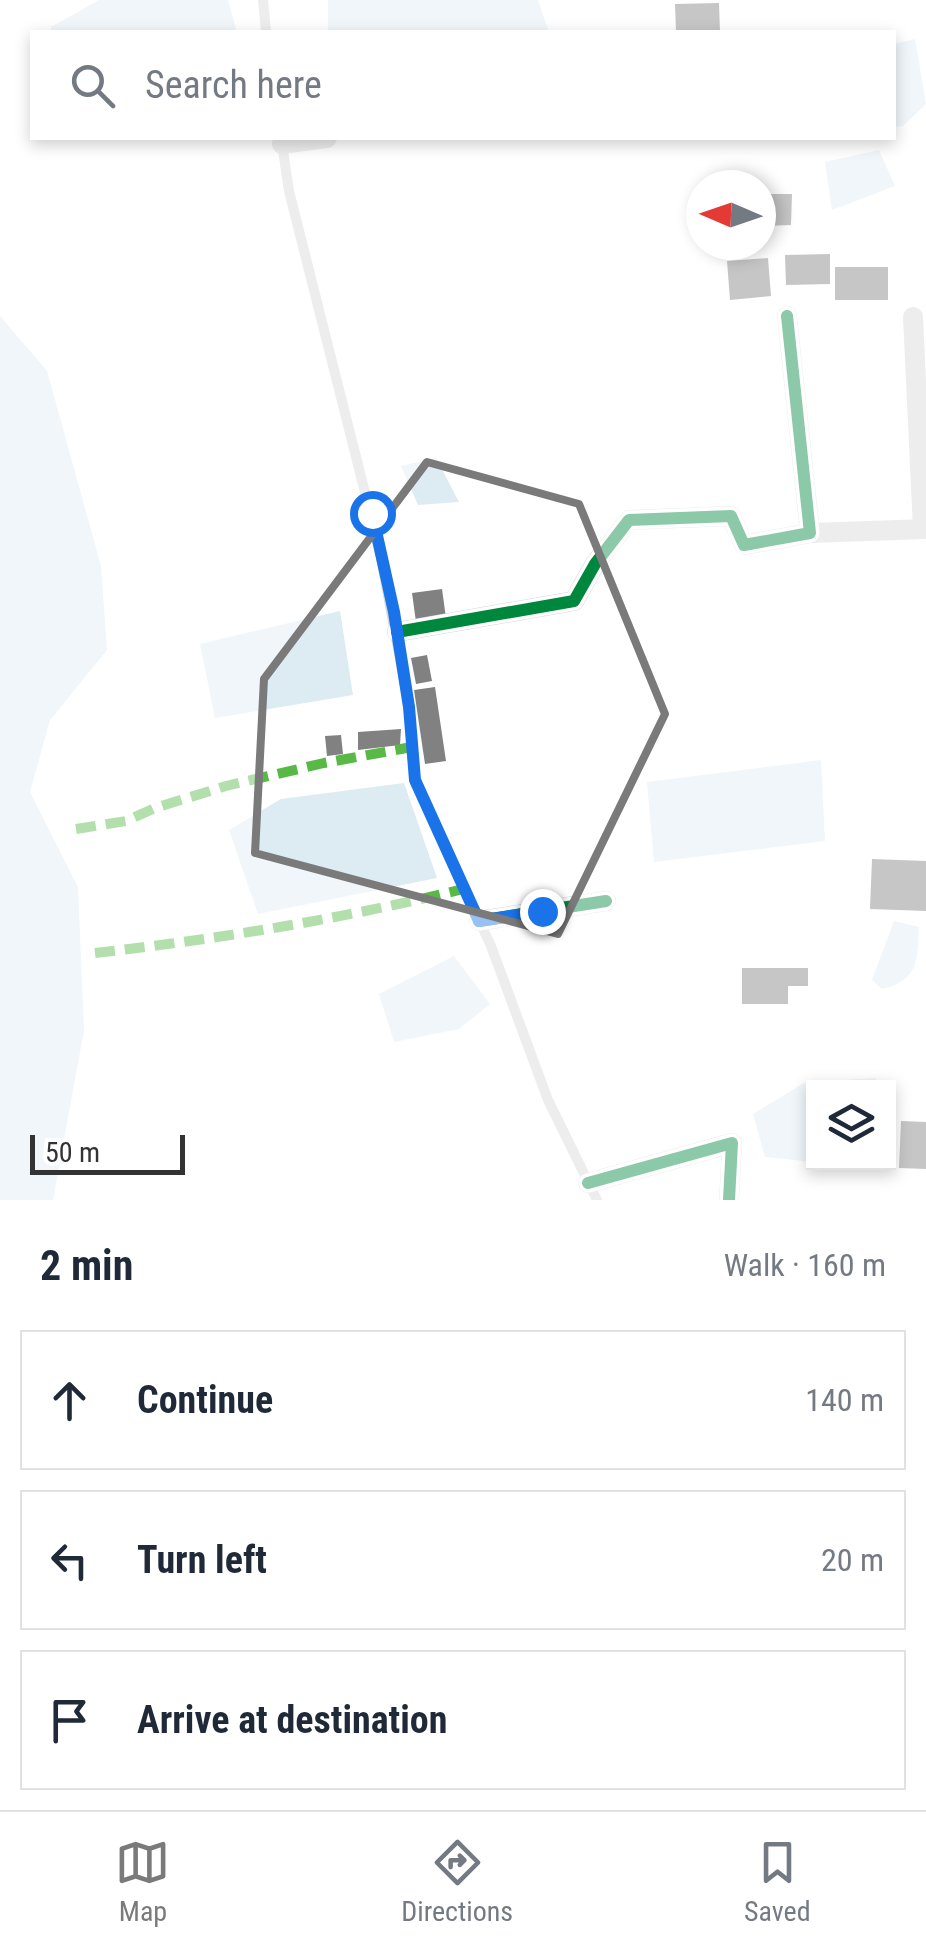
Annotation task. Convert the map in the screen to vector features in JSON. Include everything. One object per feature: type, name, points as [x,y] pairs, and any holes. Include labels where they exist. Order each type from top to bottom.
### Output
[{"type":"street","points":[[786,316],[810,534]]},
{"type":"street","points":[[397,632],[574,602],[595,564],[629,520],[731,516],[744,545],[810,534],[925,529],[913,317]]},
{"type":"street","points":[[479,921],[606,901]]},
{"type":"street","points":[[593,1191],[732,1142],[729,1200]]},
{"type":"lane","points":[[263,0],[266,30]]},
{"type":"lane","points":[[281,141],[289,191],[363,474],[397,632],[415,780],[479,921],[548,1100],[593,1191]]},
{"type":"highlighted area","points":[[427,462],[579,504],[665,714],[558,934],[255,853],[264,679]]},
{"type":"shaded area","points":[[99,0],[228,0],[236,30],[51,30]]},
{"type":"shaded area","points":[[328,0],[538,0],[548,30],[328,30]]},
{"type":"shaded area","points":[[915,39],[926,104],[903,126],[896,127],[896,44]]},
{"type":"shaded area","points":[[879,150],[895,186],[832,210],[825,162]]},
{"type":"shaded area","points":[[0,316],[47,371],[101,566],[107,650],[50,720],[30,792],[78,887],[84,1030],[53,1200],[0,1200]]},
{"type":"shaded area","points":[[436,458],[459,502],[418,505],[401,466]]},
{"type":"shaded area","points":[[340,611],[353,695],[215,718],[200,644]]},
{"type":"shaded area","points":[[821,760],[825,841],[654,862],[647,782]]},
{"type":"shaded area","points":[[404,783],[437,878],[258,914],[229,830],[281,799]]},
{"type":"shaded area","points":[[894,921],[919,927],[916,959],[903,980],[882,989],[872,980]]},
{"type":"shaded area","points":[[454,956],[490,1004],[459,1029],[394,1042],[379,994]]},
{"type":"shaded area","points":[[804,1083],[806,1161],[765,1157],[753,1114]]},
{"type":"building","points":[[719,3],[720,30],[676,30],[675,4]]},
{"type":"building","points":[[776,194],[792,194],[791,225],[776,226]]},
{"type":"building","points":[[830,254],[830,284],[786,285],[785,255]]},
{"type":"building","points":[[768,260],[771,296],[730,300],[727,261]]},
{"type":"building","points":[[835,267],[888,267],[888,300],[835,300]]},
{"type":"building","points":[[442,589],[446,618],[416,622],[412,593]]},
{"type":"building","points":[[427,655],[432,681],[416,684],[411,658]]},
{"type":"building","points":[[435,687],[446,761],[425,764],[414,690]]},
{"type":"building","points":[[401,729],[400,745],[358,750],[358,732]]},
{"type":"building","points":[[341,735],[343,754],[327,756],[325,736]]},
{"type":"building","points":[[872,859],[926,861],[926,911],[870,909]]},
{"type":"building","points":[[742,968],[808,968],[808,986],[788,986],[788,1004],[742,1004]]},
{"type":"building","points":[[901,1121],[926,1122],[926,1169],[899,1168]]},
{"type":"marked path","points":[[76,829],[126,821],[226,786],[412,747]]},
{"type":"marked path","points":[[95,953],[280,927],[463,889]]},
{"type":"cycle path","points":[[397,632],[574,601],[595,564],[629,520],[731,516],[744,545],[810,533],[787,316]]},
{"type":"cycle path","points":[[479,921],[606,901]]},
{"type":"cycle path","points":[[588,1183],[732,1143],[729,1200]]},
{"type":"route","points":[[372,513],[394,612],[409,707],[415,780],[479,921],[542,911]]}]
